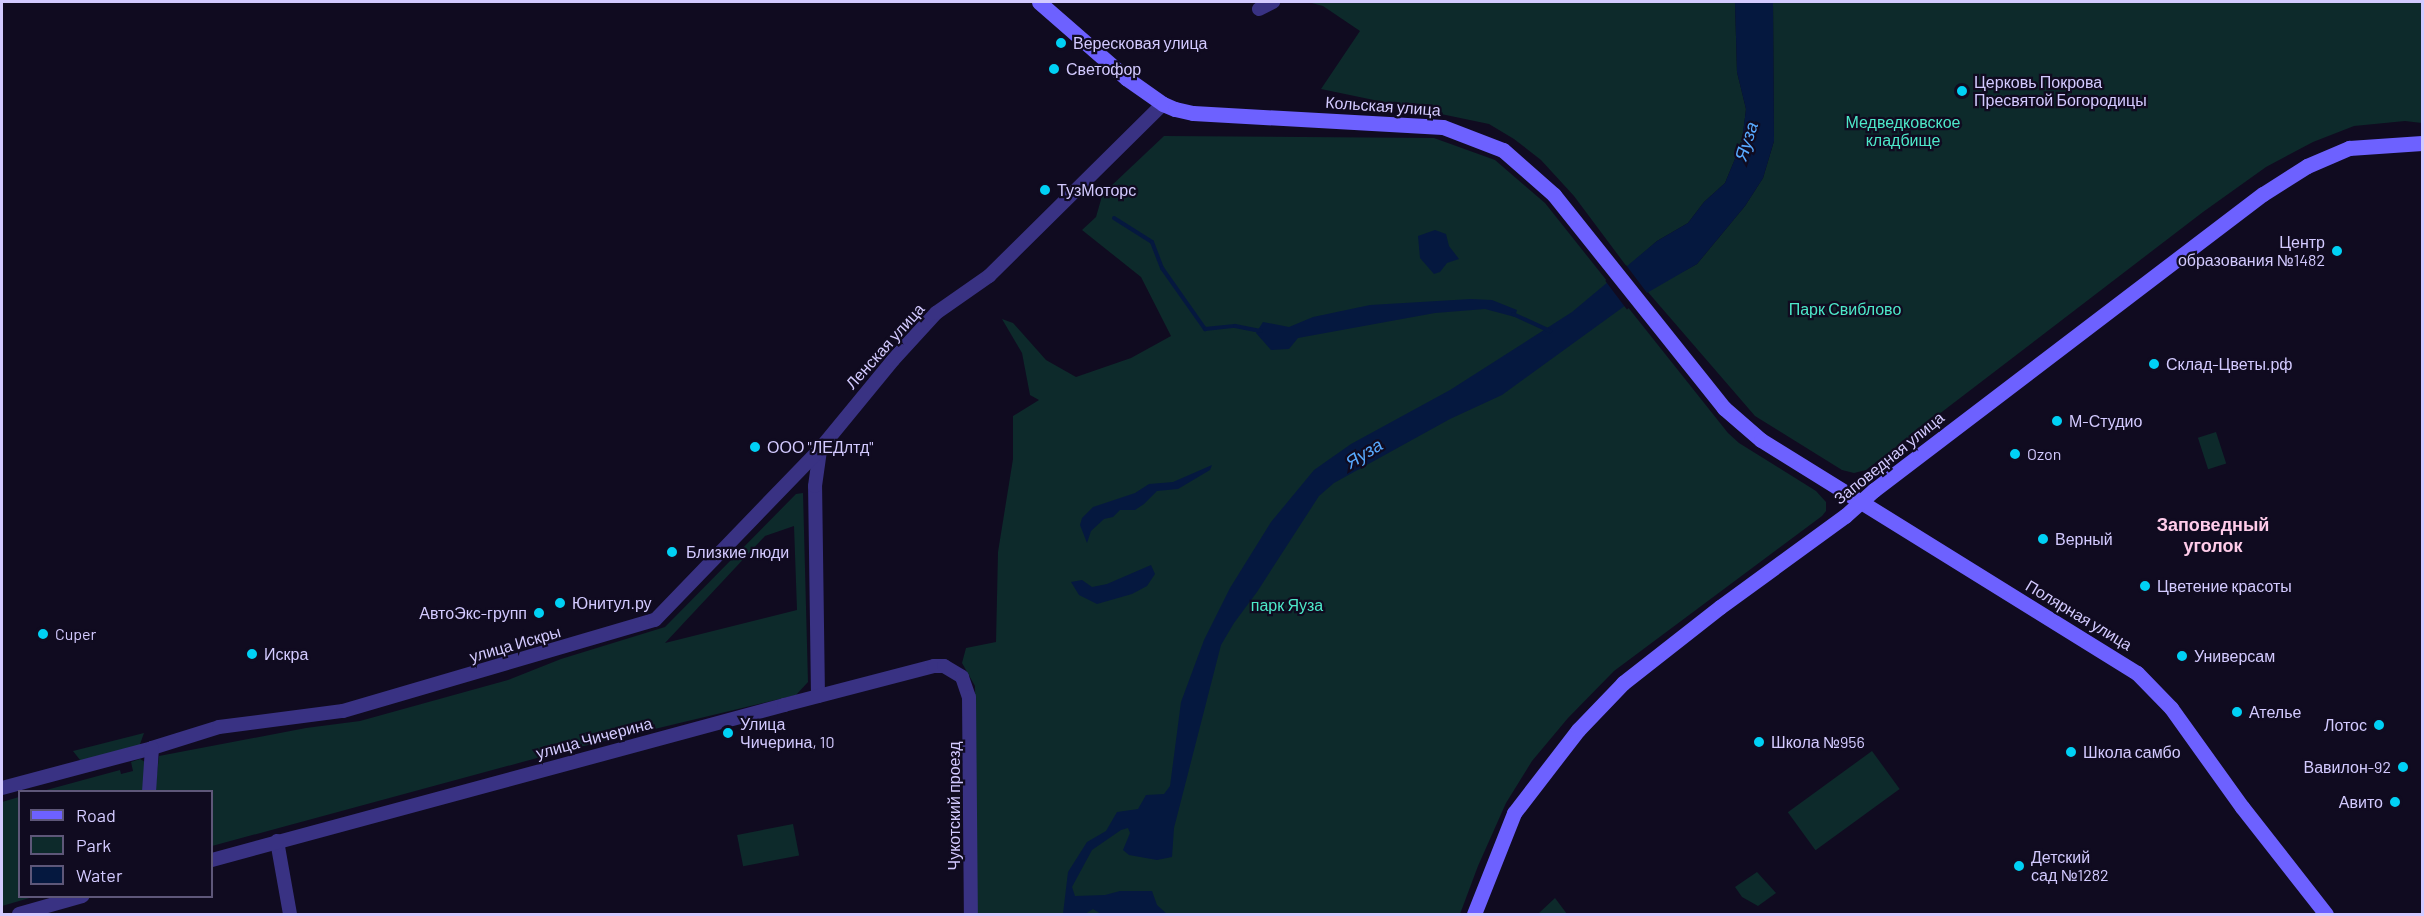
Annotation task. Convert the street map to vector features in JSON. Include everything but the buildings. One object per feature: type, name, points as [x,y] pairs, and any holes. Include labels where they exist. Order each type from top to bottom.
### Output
[{"type":"main road","name":"Кольская улица","points":[[1041,2],[1126,78],[1163,104],[1193,113],[1443,127],[1503,150],[1531,172],[1554,195],[1724,408],[1742,424]]},
{"type":"main road","name":"Заповедная улица","points":[[1473,915],[1514,813],[1578,729],[1623,683],[1712,613],[1845,516],[2130,293],[2280,183],[2307,166],[2349,148],[2422,143]]},
{"type":"main road","name":"Полярная улица","points":[[1742,424],[1761,440],[1860,503],[2118,658],[2138,673],[2171,708],[2247,813],[2326,915]]},
{"type":"street","points":[[1259,9],[1273,2]]},
{"type":"street","name":"Ленская улица","points":[[820,449],[893,360],[936,313],[989,276],[1163,104]]},
{"type":"street","points":[[818,696],[815,486],[820,449]]},
{"type":"street","name":"улица Искры","points":[[2,788],[152,748],[219,727],[344,711],[655,620],[820,449]]},
{"type":"street","name":"улица Чичерина","points":[[213,860],[934,666],[944,666],[962,677],[969,697]]},
{"type":"street","name":"Чукотский проезд","points":[[969,697],[971,915]]},
{"type":"street","points":[[149,790],[152,748]]},
{"type":"street","points":[[277,841],[290,915]]},
{"type":"street","points":[[18,915],[78,898]]},
{"type":"green space","points":[[1308,2],[1735,2],[1737,72],[1746,109],[1742,142],[1725,183],[1704,202],[1688,223],[1657,241],[1627,267],[1574,196],[1541,160],[1514,139],[1489,124],[1321,89],[1360,31],[1323,6]]},
{"type":"green space","name":"Парк Свиблово","points":[[1773,2],[2422,2],[2422,123],[2405,121],[2354,126],[2313,142],[2266,167],[2203,212],[1866,470],[1854,473],[1842,470],[1755,416],[1647,291],[1697,264],[1745,206],[1763,178],[1774,141]]},
{"type":"green space","name":"парк Яуза","points":[[1164,136],[1434,138],[1495,160],[1545,203],[1728,433],[1739,443],[1816,491],[1826,502],[1826,511],[1822,516],[1614,671],[1568,718],[1532,761],[1506,803],[1460,914],[977,914],[975,686],[962,663],[966,648],[996,642],[998,552],[1013,459],[1013,416],[1039,400],[1030,395],[1022,353],[1002,319],[1013,323],[1046,360],[1076,377],[1131,358],[1171,336],[1141,277],[1082,230],[1096,217],[1102,196],[1112,189],[1110,187]]},
{"type":"green space","points":[[2216,432],[2226,463],[2208,469],[2198,438]]},
{"type":"green space","points":[[803,493],[808,682],[796,695],[563,751],[213,846],[213,790],[155,790],[159,756],[306,728],[360,721],[508,680],[561,659],[665,627],[796,494]],"holes":[[[794,526],[797,610],[665,643],[765,536]]]},
{"type":"green space","points":[[144,733],[139,747],[89,762],[80,760],[73,751]]},
{"type":"green space","points":[[1872,751],[1900,789],[1815,850],[1788,812]]},
{"type":"green space","points":[[140,759],[145,762],[143,790],[46,790],[120,770],[121,774],[133,771],[131,762]]},
{"type":"green space","points":[[18,797],[18,898],[30,898],[2,906],[2,802]]},
{"type":"green space","points":[[793,824],[799,855],[743,866],[737,835]]},
{"type":"green space","points":[[1757,872],[1776,893],[1758,906],[1742,897],[1735,887]]},
{"type":"green space","points":[[1555,898],[1567,914],[1538,914]]},
{"type":"water","name":"Яуза","points":[[1735,2],[1773,2],[1774,141],[1763,178],[1745,206],[1697,264],[1626,305],[1502,395],[1450,419],[1334,483],[1319,496],[1221,645],[1174,828],[1172,857],[1157,860],[1129,855],[1123,850],[1130,833],[1128,828],[1121,830],[1092,850],[1072,887],[1075,896],[1105,895],[1120,891],[1152,891],[1157,905],[1167,914],[1101,914],[1093,909],[1085,914],[1063,914],[1068,872],[1087,842],[1106,831],[1117,812],[1138,809],[1146,795],[1164,794],[1170,786],[1181,702],[1204,640],[1230,588],[1271,522],[1314,470],[1351,444],[1450,390],[1572,312],[1657,241],[1688,223],[1704,202],[1725,183],[1742,142],[1746,109],[1737,72]]},
{"type":"water","points":[[1435,230],[1446,234],[1449,246],[1459,259],[1447,263],[1440,272],[1434,274],[1420,258],[1418,236]]},
{"type":"water","points":[[1471,299],[1492,300],[1517,310],[1515,317],[1485,309],[1435,313],[1298,338],[1289,349],[1271,350],[1256,333],[1263,322],[1289,327],[1313,317],[1370,305]]},
{"type":"water","points":[[1212,465],[1210,470],[1178,489],[1157,491],[1135,510],[1120,510],[1113,517],[1104,519],[1091,531],[1087,543],[1080,525],[1082,518],[1093,507],[1135,493],[1149,484],[1173,482]]},
{"type":"water","points":[[1151,565],[1155,574],[1147,586],[1132,594],[1097,604],[1079,595],[1071,582],[1082,580],[1092,587],[1107,584]]},
{"type":"pier","points":[[1626,265],[1648,294],[1627,309],[1605,281]]},
{"type":"waterway","points":[[1114,218],[1152,242],[1162,268],[1205,329],[1235,326],[1261,331]]},
{"type":"waterway","points":[[1513,314],[1550,331]]},
{"type":"place","name":"Вересковая улица","points":[[1061,43]]},
{"type":"place","name":"Светофор","points":[[1054,69]]},
{"type":"place","name":"Церковь Покрова Пресвятой Богородицы","points":[[1962,91]]},
{"type":"place","name":"ТузМоторс","points":[[1045,190]]},
{"type":"place","name":"Центр образования №1482","points":[[2337,251]]},
{"type":"place","name":"Склад-Цветы.рф","points":[[2154,364]]},
{"type":"place","name":"М-Студио","points":[[2057,421]]},
{"type":"place","name":"ООО \"ЛЕДлтд\"","points":[[755,447]]},
{"type":"place","name":"Ozon","points":[[2015,454]]},
{"type":"place","name":"Верный","points":[[2043,539]]},
{"type":"place","name":"Близкие люди","points":[[672,552]]},
{"type":"place","name":"Цветение красоты","points":[[2145,586]]},
{"type":"place","name":"Юнитул.ру","points":[[560,603]]},
{"type":"place","name":"АвтоЭкс-групп","points":[[539,613]]},
{"type":"place","name":"Cuper","points":[[43,634]]},
{"type":"place","name":"Искра","points":[[252,654]]},
{"type":"place","name":"Универсам","points":[[2182,656]]},
{"type":"place","name":"Ателье","points":[[2237,712]]},
{"type":"place","name":"Лотос","points":[[2379,725]]},
{"type":"place","name":"Улица Чичерина, 10","points":[[728,733]]},
{"type":"place","name":"Школа №956","points":[[1759,742]]},
{"type":"place","name":"Школа самбо","points":[[2071,752]]},
{"type":"place","name":"Вавилон-92","points":[[2403,767]]},
{"type":"place","name":"Авито","points":[[2395,802]]},
{"type":"place","name":"Детский сад №1282","points":[[2019,866]]},
{"type":"district","name":"Заповедный уголок","points":[[2213,535]]},
{"type":"park label","name":"Медведковское кладбище","points":[[1903,131]]}]
